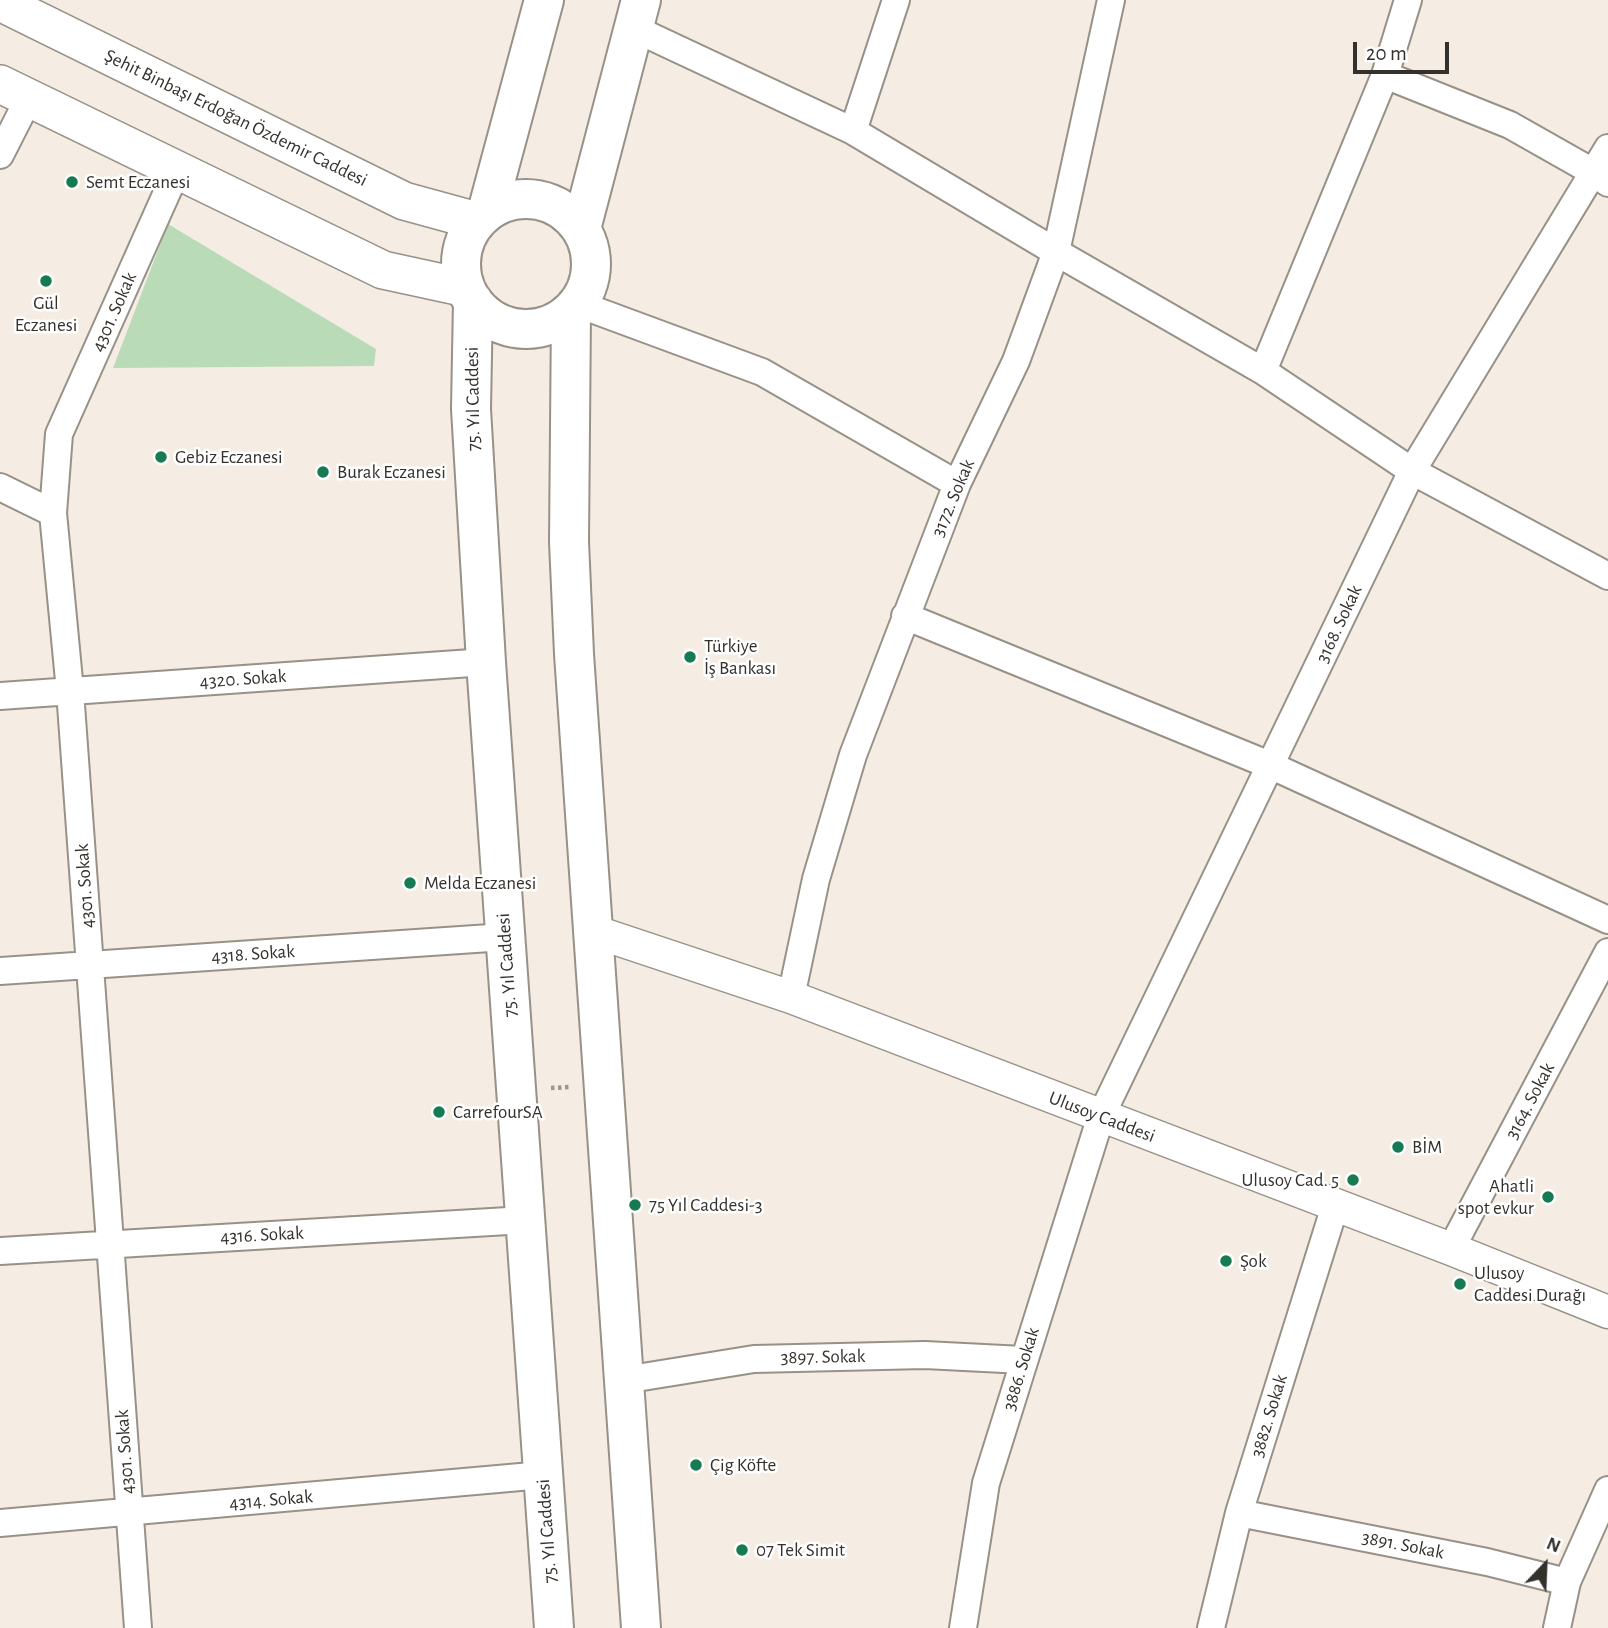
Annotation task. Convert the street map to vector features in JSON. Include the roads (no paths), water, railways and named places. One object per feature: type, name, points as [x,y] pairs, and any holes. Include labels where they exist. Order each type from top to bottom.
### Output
[{"type":"main road","points":[[482,216],[544,0]]},
{"type":"main road","name":"Şehit Binbaşı Erdoğan Özdemir Caddesi","points":[[0,2],[404,201],[482,216]]},
{"type":"main road","points":[[581,229],[637,14]]},
{"type":"main road","points":[[15,91],[383,270],[469,295]]},
{"type":"main road","points":[[531,199],[545,202],[560,208],[581,229],[592,259],[586,290],[574,308],[555,322],[538,328],[520,329],[502,324],[486,315],[469,295],[461,271],[467,235],[482,216],[500,204],[531,199]]},
{"type":"main road","name":"75. Yıl Caddesi","points":[[469,295],[471,410],[486,662],[554,1628]]},
{"type":"main road","points":[[574,308],[569,542],[574,654],[641,1628]]},
{"type":"street","points":[[853,131],[896,0]]},
{"type":"street","name":"3172. Sokak","points":[[791,997],[817,879],[853,755],[957,484],[1016,361],[1056,252],[1111,0]]},
{"type":"street","points":[[1263,371],[1385,75],[1408,0]]},
{"type":"street","points":[[637,14],[853,131],[1263,371],[1412,471],[1608,576]]},
{"type":"street","points":[[1385,75],[1510,125],[1601,178]]},
{"type":"street","points":[[0,155],[15,91]]},
{"type":"street","name":"3168. Sokak","points":[[1101,1116],[1412,471],[1601,178],[1608,148]]},
{"type":"street","name":"4301. Sokak","points":[[138,1628],[70,691],[53,513],[59,434],[177,170]]},
{"type":"street","points":[[574,308],[762,372],[957,484]]},
{"type":"street","points":[[0,487],[53,513]]},
{"type":"street","points":[[905,616],[1272,765],[1608,920]]},
{"type":"street","name":"4320. Sokak","points":[[0,696],[486,662]]},
{"type":"street","name":"Ulusoy Caddesi","points":[[593,931],[791,997],[1451,1249],[1608,1312]]},
{"type":"street","name":"4318. Sokak","points":[[0,971],[505,937]]},
{"type":"street","name":"3164. Sokak","points":[[1451,1249],[1608,952]]},
{"type":"street","name":"3886. Sokak","points":[[963,1628],[986,1483],[1101,1116]]},
{"type":"street","name":"3882. Sokak","points":[[1211,1628],[1239,1513],[1335,1206]]},
{"type":"street","name":"4316. Sokak","points":[[0,1251],[525,1220]]},
{"type":"street","name":"3897. Sokak","points":[[624,1380],[754,1359],[925,1355],[1023,1360]]},
{"type":"street","name":"4314. Sokak","points":[[0,1523],[543,1475]]},
{"type":"street","points":[[1557,1628],[1567,1581],[1608,1490]]},
{"type":"street","name":"3891. Sokak","points":[[1239,1513],[1487,1562],[1567,1581]]},
{"type":"place","name":"Semt Eczanesi","points":[[72,182]]},
{"type":"place","name":"Gül Eczanesi","points":[[46,281]]},
{"type":"place","name":"Gebiz Eczanesi","points":[[161,457]]},
{"type":"place","name":"Burak Eczanesi","points":[[323,472]]},
{"type":"place","name":"Türkiye İş Bankası","points":[[690,657]]},
{"type":"place","name":"Melda Eczanesi","points":[[410,883]]},
{"type":"place","name":"CarrefourSA","points":[[439,1112]]},
{"type":"place","name":"BİM","points":[[1398,1147]]},
{"type":"place","name":"Ulusoy Cad. 5","points":[[1353,1180]]},
{"type":"place","name":"Ahatli spot evkur","points":[[1548,1197]]},
{"type":"place","name":"75 Yıl Caddesi-3","points":[[635,1205]]},
{"type":"place","name":"Şok","points":[[1226,1261]]},
{"type":"place","name":"Ulusoy Caddesi Durağı","points":[[1460,1284]]},
{"type":"place","name":"Çig Köfte","points":[[696,1465]]},
{"type":"place","name":"07 Tek Simit","points":[[742,1550]]}]
